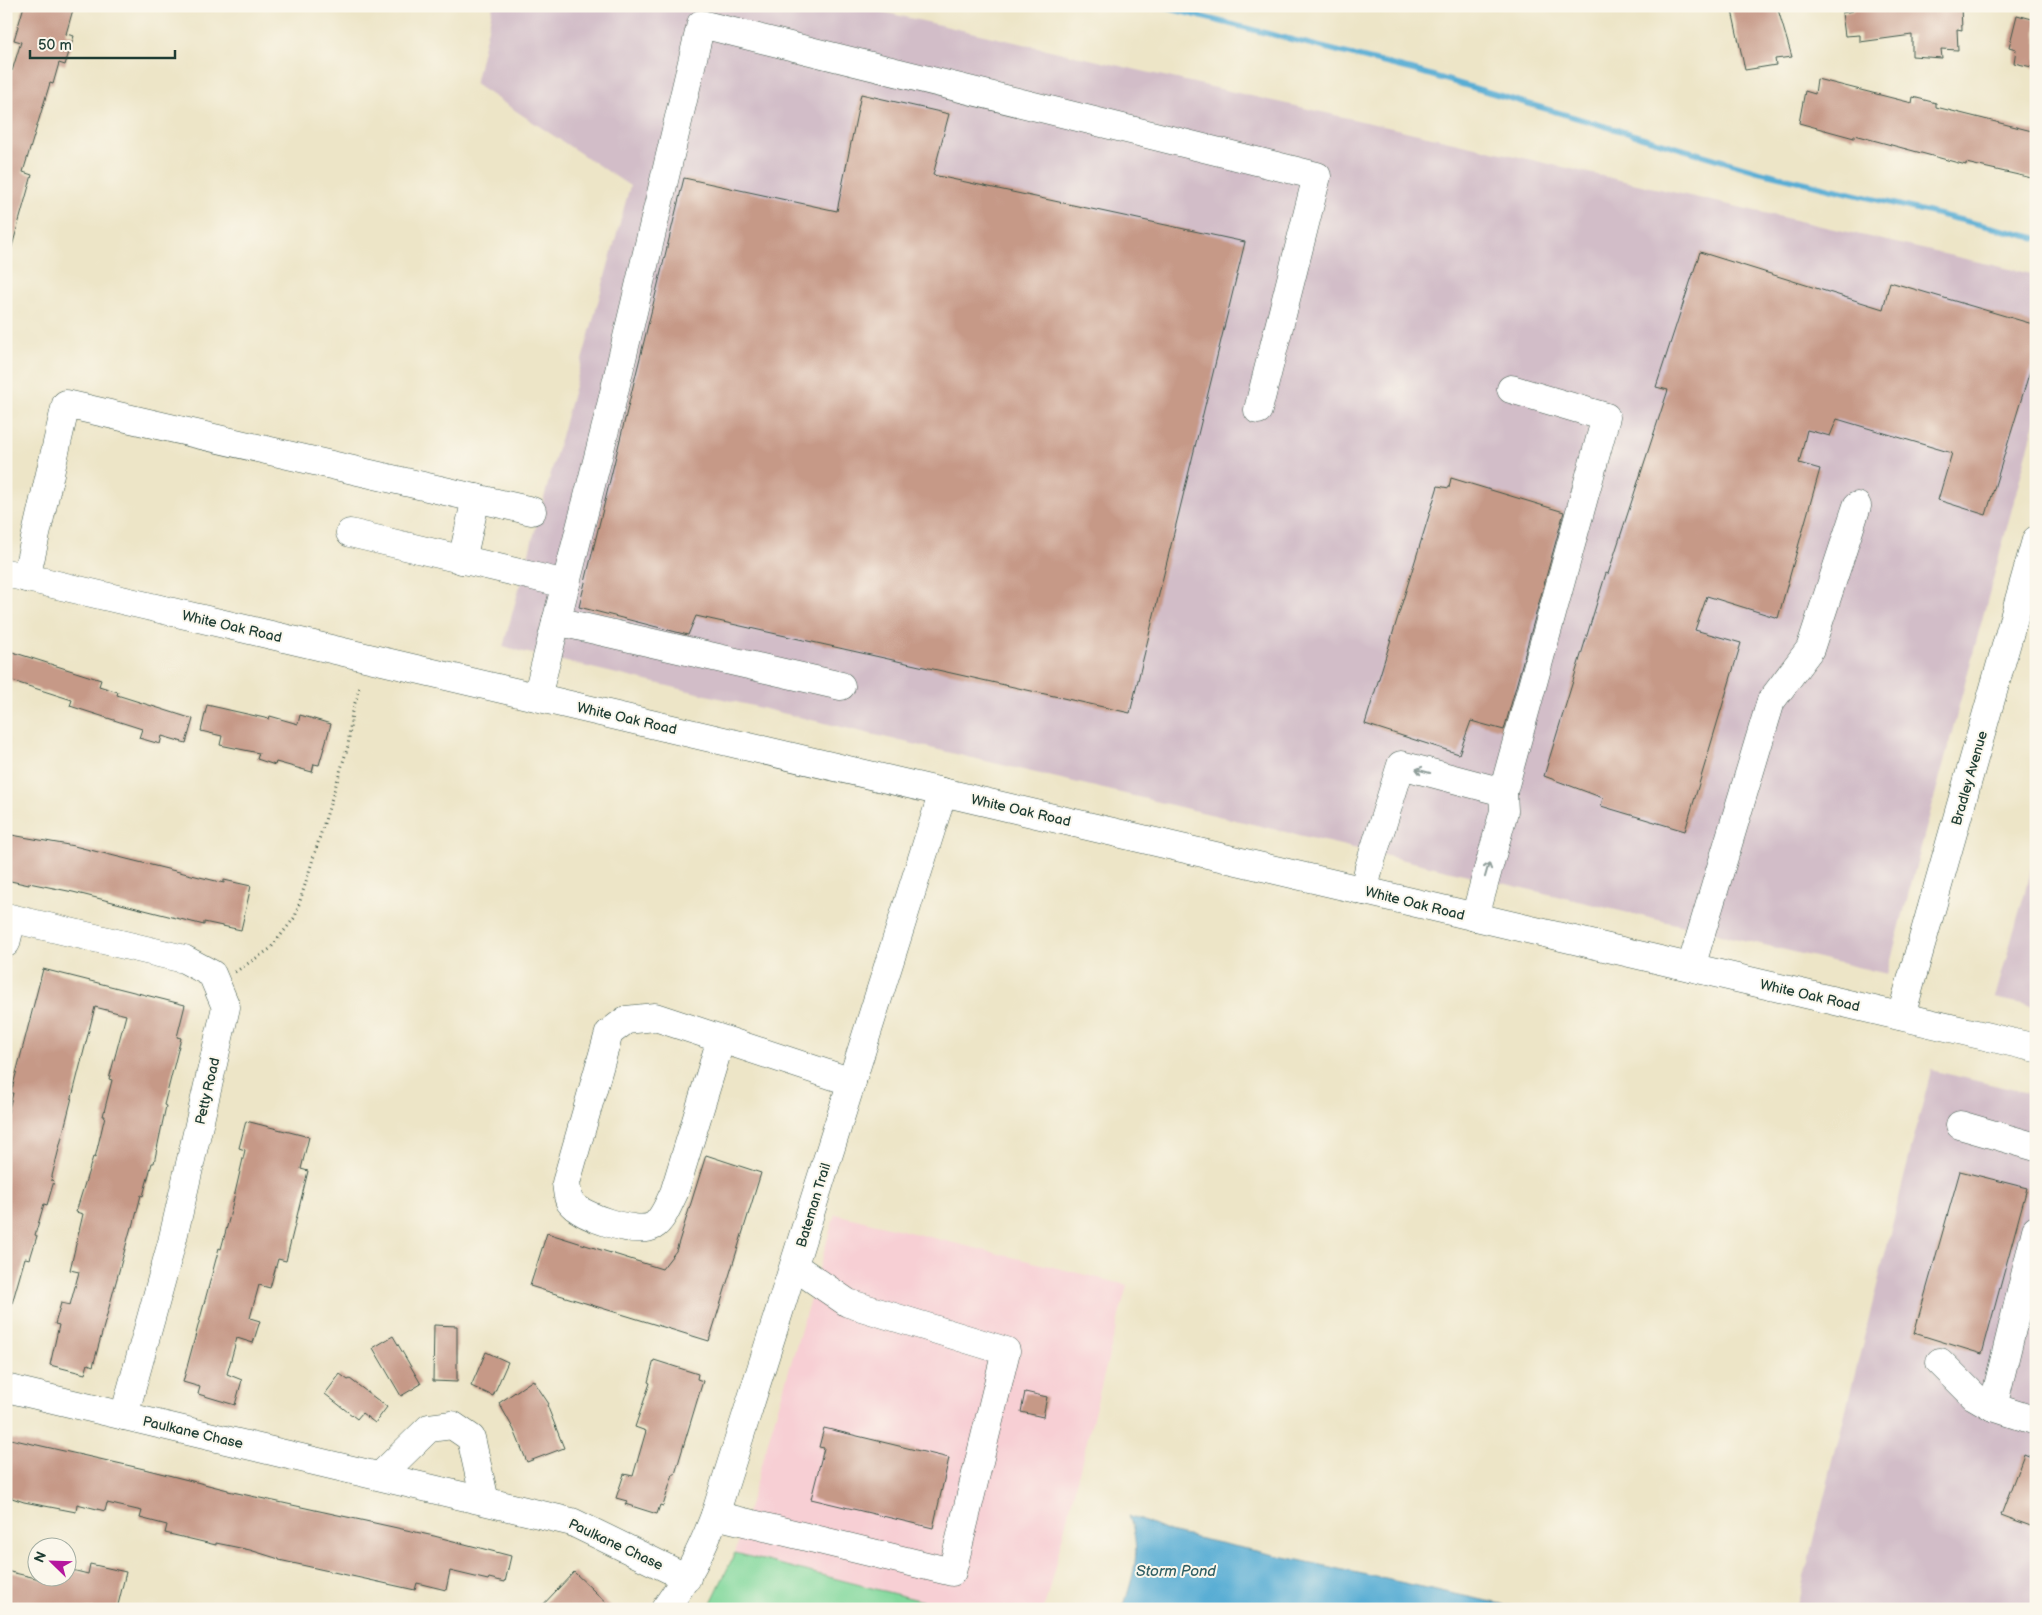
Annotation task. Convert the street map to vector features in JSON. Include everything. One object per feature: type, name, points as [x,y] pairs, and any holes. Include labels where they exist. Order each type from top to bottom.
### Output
[{"type":"street","points":[[537,697],[607,422],[701,24],[1317,176],[1258,410]]},
{"type":"street","points":[[1475,917],[1504,810],[1503,792],[1606,417],[1511,389]]},
{"type":"street","points":[[16,575],[66,404],[532,511]]},
{"type":"street","points":[[462,560],[476,498]]},
{"type":"street","points":[[1691,967],[1770,702],[1810,649],[1856,506]]},
{"type":"street","points":[[350,533],[566,584]]},
{"type":"street","name":"Bradley Avenue","points":[[1901,1016],[2036,540]]},
{"type":"street","name":"White Oak Road","points":[[16,575],[2036,1048]]},
{"type":"street","points":[[556,621],[842,686]]},
{"type":"street","points":[[1364,890],[1369,868],[1402,765],[1503,792]]},
{"type":"street","name":"Bateman Trail","points":[[665,1609],[687,1578],[702,1550],[715,1515],[943,792]]},
{"type":"street","name":"Petty Road","points":[[8,927],[184,959],[212,974],[226,1007],[172,1242],[124,1416]]},
{"type":"street","points":[[721,1039],[674,1193],[662,1216],[653,1226],[637,1229],[608,1222],[582,1212],[569,1201],[566,1183],[609,1033],[626,1020],[655,1017],[852,1082]]},
{"type":"street","points":[[1960,1125],[2036,1147]]},
{"type":"street","points":[[1993,1407],[2036,1230]]},
{"type":"street","points":[[715,1515],[952,1572],[1006,1351],[848,1303],[794,1266]]},
{"type":"street","points":[[1940,1362],[1974,1396],[1993,1407],[2036,1420]]},
{"type":"street","name":"Paulkane Chase","points":[[6,1388],[572,1522],[687,1578]]},
{"type":"street","points":[[380,1476],[430,1428],[452,1425],[471,1438],[485,1501]]},
{"type":"path","points":[[234,972],[270,949],[295,917],[348,746],[352,712],[360,687]]},
{"type":"shaded area","points":[[493,6],[857,6],[2036,275],[2036,419],[1887,974],[503,647],[630,186],[475,84]]},
{"type":"shaded area","points":[[2036,852],[2036,1007],[1995,998]]},
{"type":"shaded area","points":[[1931,1070],[2036,1095],[2036,1609],[1796,1609]]},
{"type":"shaded area","points":[[835,1214],[1127,1285],[1044,1609],[954,1609],[735,1553]]},
{"type":"green space","points":[[735,1553],[954,1609],[708,1609]]},
{"type":"water","name":"Storm Pond","points":[[1129,1515],[1169,1532],[1524,1609],[1123,1609],[1133,1573],[1136,1552],[1133,1528]]},
{"type":"building","points":[[24,6],[74,6],[66,34],[74,36],[65,65],[59,63],[53,84],[50,83],[23,172],[32,175],[11,250],[6,250],[6,69],[12,71],[21,42],[14,40]]},
{"type":"building","points":[[1731,6],[1777,6],[1792,57],[1775,59],[1776,65],[1745,70]]},
{"type":"building","points":[[1852,6],[1961,7],[1962,30],[1957,29],[1958,50],[1941,49],[1942,58],[1912,56],[1912,35],[1860,42],[1860,35],[1845,36],[1842,13],[1853,11]]},
{"type":"building","points":[[2017,15],[2036,20],[2036,68],[2014,63],[2016,49],[2009,47]]},
{"type":"building","points":[[1817,79],[1912,103],[1913,97],[1936,103],[1936,107],[2036,132],[2036,179],[1966,163],[1966,165],[1854,135],[1854,138],[1799,123],[1805,91],[1815,94]]},
{"type":"building","points":[[861,94],[949,114],[933,175],[1245,242],[1130,713],[696,616],[688,635],[579,607],[684,178],[837,211]]},
{"type":"building","points":[[1700,252],[1883,309],[1890,282],[2036,325],[2036,351],[1986,515],[1938,500],[1952,453],[1837,419],[1830,436],[1807,430],[1799,463],[1820,469],[1778,618],[1707,596],[1695,630],[1741,643],[1685,831],[1601,806],[1603,798],[1544,776],[1606,573],[1608,574],[1668,390],[1656,387]]},
{"type":"building","points":[[1451,478],[1564,512],[1504,730],[1471,721],[1459,754],[1365,724],[1438,486],[1449,488]]},
{"type":"building","points":[[6,650],[101,680],[99,686],[118,692],[117,695],[193,719],[186,743],[162,736],[160,744],[139,738],[142,729],[70,706],[72,700],[6,679]]},
{"type":"building","points":[[207,705],[269,719],[270,716],[298,724],[300,715],[331,724],[319,765],[314,764],[312,772],[276,762],[275,765],[257,759],[259,753],[220,745],[222,736],[201,731]]},
{"type":"building","points":[[6,834],[74,846],[224,883],[224,880],[251,886],[241,930],[204,922],[204,925],[73,892],[6,880]]},
{"type":"building","points":[[43,969],[185,1005],[177,1037],[181,1038],[164,1105],[166,1106],[154,1163],[152,1163],[143,1196],[141,1195],[133,1227],[131,1227],[93,1366],[88,1364],[85,1374],[50,1365],[59,1325],[55,1324],[61,1303],[70,1305],[79,1272],[70,1270],[83,1214],[76,1212],[93,1157],[95,1158],[112,1080],[109,1079],[126,1015],[95,1007],[51,1180],[54,1181],[47,1205],[44,1204],[30,1259],[25,1258],[11,1307],[6,1306],[6,1120],[13,1093],[11,1093]]},
{"type":"building","points":[[246,1121],[309,1137],[301,1169],[308,1171],[286,1261],[278,1259],[270,1288],[259,1285],[250,1318],[260,1321],[253,1343],[237,1338],[227,1374],[242,1380],[235,1405],[198,1394],[200,1387],[183,1382],[219,1248],[221,1249],[229,1219],[245,1150],[239,1148]]},
{"type":"building","points":[[706,1155],[761,1173],[709,1341],[530,1286],[547,1233],[662,1269],[676,1251]]},
{"type":"building","points":[[1960,1171],[2027,1188],[1982,1354],[1914,1333]]},
{"type":"building","points":[[434,1325],[457,1326],[457,1382],[433,1381]]},
{"type":"building","points":[[393,1336],[421,1384],[401,1396],[373,1348]]},
{"type":"building","points":[[486,1352],[508,1362],[493,1396],[471,1386]]},
{"type":"building","points":[[654,1360],[698,1374],[697,1379],[703,1381],[675,1474],[673,1474],[663,1506],[660,1505],[657,1514],[625,1504],[627,1501],[616,1498],[624,1474],[633,1476],[646,1431],[635,1427],[650,1383],[648,1382]]},
{"type":"building","points":[[340,1374],[348,1380],[350,1379],[387,1407],[375,1423],[362,1413],[357,1419],[325,1394]]},
{"type":"building","points":[[533,1380],[549,1404],[547,1405],[564,1448],[527,1462],[514,1430],[499,1403]]},
{"type":"building","points":[[1025,1392],[1047,1397],[1043,1417],[1021,1412]]},
{"type":"building","points":[[824,1428],[949,1458],[933,1528],[811,1499],[824,1448],[819,1447]]},
{"type":"building","points":[[6,1438],[144,1469],[228,1491],[434,1536],[511,1556],[505,1582],[450,1571],[446,1590],[417,1583],[415,1590],[279,1560],[250,1550],[216,1543],[216,1545],[165,1533],[167,1525],[140,1518],[142,1511],[107,1503],[105,1511],[77,1504],[76,1512],[24,1502],[6,1496]]},
{"type":"building","points":[[2024,1454],[2036,1459],[2036,1528],[2001,1515]]},
{"type":"building","points":[[90,1564],[126,1572],[117,1609],[6,1609],[6,1571],[28,1576],[28,1588],[78,1588],[78,1572],[88,1574]]},
{"type":"building","points":[[574,1572],[613,1609],[539,1609]]},
{"type":"waterway","points":[[1159,6],[1420,72],[1757,171],[2036,238]]}]
